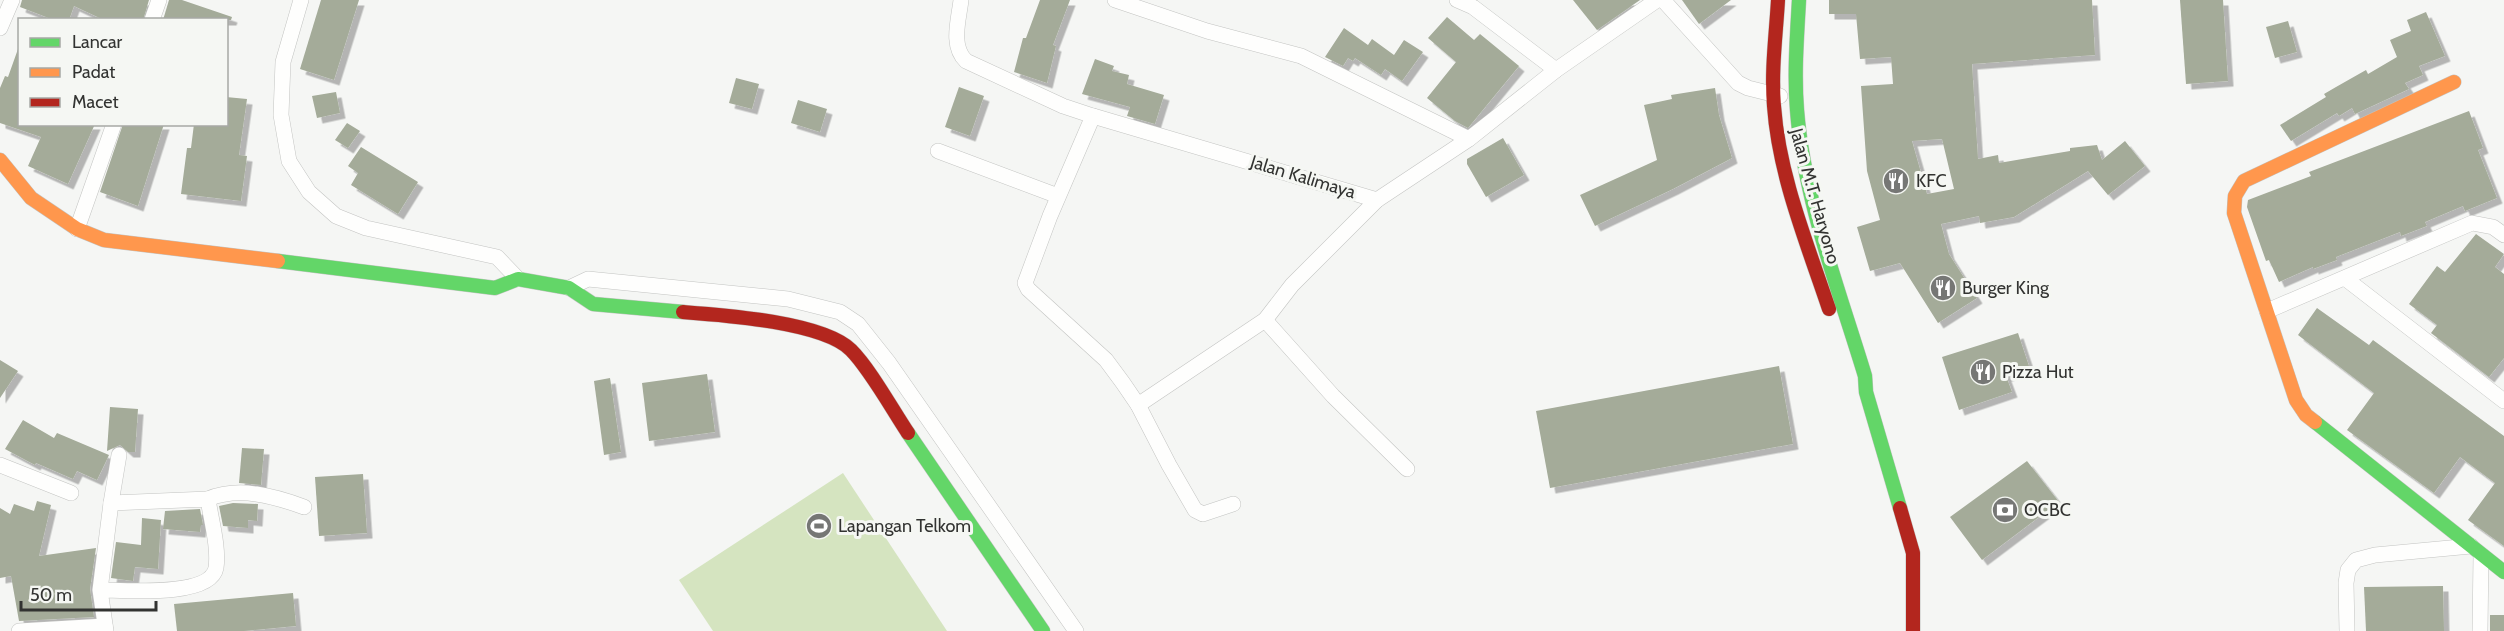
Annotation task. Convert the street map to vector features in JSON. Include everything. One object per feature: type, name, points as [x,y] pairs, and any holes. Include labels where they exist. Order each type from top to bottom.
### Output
[{"type":"street","points":[[0,28],[12,0]]},
{"type":"street","points":[[153,18],[159,0]]},
{"type":"street","points":[[301,0],[283,62],[280,115],[289,161],[309,192],[336,216],[366,228],[497,257],[518,279]]},
{"type":"street","name":"Jalan Kalimaya","points":[[961,0],[957,37],[961,56],[966,61],[1063,106],[1377,200],[1468,139],[1556,70],[1658,0]]},
{"type":"street","points":[[1115,0],[1207,31],[1301,56],[1468,139]]},
{"type":"street","points":[[1457,0],[1473,8],[1556,70]]},
{"type":"street","points":[[1663,0],[1738,83],[1797,100]]},
{"type":"street","name":"Jalan M.T. Haryono","points":[[1778,0],[1774,95],[1780,148],[1835,329],[1855,380],[1866,392]]},
{"type":"street","name":"Jalan M.T. Haryono","points":[[1799,0],[1795,78],[1802,146],[1865,376],[1866,392],[1913,553],[1912,631]]},
{"type":"street","points":[[2454,82],[2244,181],[2235,196],[2234,213],[2296,400],[2306,415],[2504,573]]},
{"type":"street","points":[[1093,116],[1058,196],[1025,283],[1028,289],[1106,360],[1138,405],[1195,510],[1203,514],[1233,504]]},
{"type":"street","points":[[77,230],[113,126]]},
{"type":"street","points":[[938,151],[1058,196]]},
{"type":"street","points":[[0,160],[31,198],[77,230],[104,240],[495,288],[518,279],[569,288],[593,304],[736,316],[819,332],[836,339],[851,350],[870,376],[1043,631]]},
{"type":"street","points":[[1138,405],[1265,320],[1292,285],[1377,200]]},
{"type":"street","points":[[2267,311],[2472,223],[2493,227],[2504,235]]},
{"type":"street","points":[[569,288],[588,279],[788,299],[840,312],[858,324],[889,363],[1076,631]]},
{"type":"street","points":[[2346,279],[2504,401]]},
{"type":"street","points":[[736,293],[736,316]]},
{"type":"street","points":[[1265,320],[1333,396],[1407,469]]},
{"type":"street","points":[[870,376],[889,363]]},
{"type":"street","points":[[19,631],[105,628],[100,590],[119,454]]},
{"type":"street","points":[[0,465],[71,493]]},
{"type":"street","points":[[111,503],[208,499],[229,494],[255,494],[277,497],[304,507]]},
{"type":"street","points":[[100,590],[175,591],[203,582],[212,576],[216,568],[208,499]]},
{"type":"street","points":[[2347,631],[2346,583],[2348,570],[2356,560],[2375,555],[2476,550]]},
{"type":"street","points":[[2476,550],[2480,631]]},
{"type":"green space","name":"Lapangan Telkom","points":[[843,473],[947,631],[713,631],[679,580]]},
{"type":"building","points":[[22,0],[149,0],[144,18],[100,18],[74,6],[70,18],[49,18],[20,7]]},
{"type":"building","points":[[169,0],[182,0],[232,17],[231,20],[228,18],[164,18]]},
{"type":"building","points":[[321,0],[359,0],[334,80],[300,69]]},
{"type":"building","points":[[1040,0],[1070,0],[1053,45],[1056,46],[1047,83],[1014,72],[1023,38],[1026,38]]},
{"type":"building","points":[[1573,0],[1640,0],[1597,30]]},
{"type":"building","points":[[1682,0],[1731,0],[1699,24]]},
{"type":"building","points":[[1829,0],[2092,0],[2095,55],[1972,64],[1978,159],[1998,155],[1999,163],[2070,151],[2070,148],[2097,145],[2102,160],[2125,141],[2145,166],[2108,195],[2088,171],[2014,217],[1980,223],[1979,216],[1941,224],[1949,254],[1977,298],[1938,323],[1900,263],[1870,271],[1857,227],[1880,220],[1867,171],[1861,86],[1893,84],[1891,57],[1860,59],[1856,14],[1829,14]],"holes":[[[1942,139],[1954,189],[1927,194],[1912,141]]]},
{"type":"building","points":[[2180,0],[2223,0],[2228,81],[2186,84]]},
{"type":"building","points":[[2426,12],[2445,56],[2419,66],[2423,75],[2405,83],[2409,89],[2355,114],[2352,108],[2339,116],[2337,113],[2291,141],[2280,125],[2326,97],[2324,94],[2336,87],[2366,70],[2368,74],[2397,57],[2390,40],[2411,31],[2407,20]]},
{"type":"building","points":[[1447,17],[1474,40],[1480,34],[1519,66],[1468,128],[1455,121],[1427,98],[1456,62],[1428,38]]},
{"type":"building","points":[[2288,21],[2297,52],[2275,58],[2266,27]]},
{"type":"building","points":[[1344,28],[1368,45],[1372,39],[1394,55],[1404,40],[1423,52],[1402,81],[1385,69],[1381,75],[1355,58],[1353,61],[1348,58],[1343,66],[1325,57]]},
{"type":"building","points":[[18,49],[18,126],[94,126],[68,184],[28,166],[41,137],[0,123],[0,88],[5,76],[8,77]]},
{"type":"building","points":[[1095,59],[1114,66],[1112,71],[1129,75],[1127,84],[1164,95],[1155,124],[1127,116],[1130,107],[1082,94]]},
{"type":"building","points":[[736,78],[759,84],[752,109],[729,103]]},
{"type":"building","points":[[959,87],[984,96],[970,136],[945,127]]},
{"type":"building","points":[[1715,88],[1719,115],[1732,158],[1595,226],[1580,195],[1657,160],[1644,105],[1672,99],[1671,95]]},
{"type":"building","points":[[336,92],[340,113],[317,118],[312,96]]},
{"type":"building","points":[[228,97],[247,99],[239,155],[247,156],[241,201],[181,194],[187,148],[191,148],[194,126],[228,126]]},
{"type":"building","points":[[798,100],[827,109],[820,132],[791,123]]},
{"type":"building","points":[[2469,111],[2483,148],[2478,150],[2497,198],[2465,211],[2463,206],[2425,222],[2427,226],[2401,236],[2400,232],[2336,257],[2337,260],[2313,269],[2313,267],[2279,282],[2269,260],[2266,261],[2247,207],[2248,200],[2311,176],[2309,172]]},
{"type":"building","points":[[347,123],[360,131],[348,148],[335,140]]},
{"type":"building","points":[[122,126],[163,126],[138,206],[100,192]]},
{"type":"building","points":[[1503,138],[1524,175],[1486,197],[1467,164],[1467,159]]},
{"type":"building","points":[[361,147],[418,182],[398,214],[351,185],[358,173],[348,166]]},
{"type":"building","points":[[2476,234],[2504,254],[2495,267],[2504,274],[2504,358],[2489,377],[2431,333],[2437,325],[2409,304],[2437,266],[2445,272]]},
{"type":"building","points":[[2317,308],[2369,345],[2373,340],[2504,436],[2504,546],[2468,520],[2495,483],[2460,457],[2434,493],[2347,430],[2374,393],[2298,335]]},
{"type":"building","name":"Pizza Hut","points":[[2018,333],[2030,369],[2006,376],[2012,392],[1959,410],[1942,357]]},
{"type":"building","points":[[0,360],[18,371],[0,398]]},
{"type":"building","points":[[1779,366],[1793,444],[1550,488],[1536,411]]},
{"type":"building","points":[[707,374],[715,432],[649,441],[642,383]]},
{"type":"building","points":[[610,378],[621,452],[604,455],[594,381]]},
{"type":"building","points":[[110,407],[138,409],[135,452],[128,452],[120,445],[107,451]]},
{"type":"building","points":[[23,420],[54,438],[57,433],[109,455],[97,480],[77,471],[73,479],[36,463],[35,465],[5,449]]},
{"type":"building","points":[[242,448],[264,449],[261,485],[239,483]]},
{"type":"building","name":"OCBC","points":[[2027,461],[2059,502],[1982,560],[1950,517]]},
{"type":"building","points":[[363,474],[367,533],[319,536],[315,477]]},
{"type":"building","points":[[37,501],[51,505],[39,556],[96,548],[90,589],[94,617],[19,621],[11,576],[0,578],[0,508],[10,514],[14,504],[34,511]]},
{"type":"building","points":[[233,503],[258,504],[257,521],[248,520],[248,528],[223,526],[219,506]]},
{"type":"building","points":[[200,509],[203,525],[201,525],[200,532],[163,529],[165,511]]},
{"type":"building","points":[[142,518],[161,520],[158,569],[135,567],[133,581],[111,578],[116,542],[141,545]]},
{"type":"building","points":[[2443,586],[2444,631],[2366,631],[2364,587]]},
{"type":"building","points":[[293,593],[296,626],[244,631],[177,631],[174,604]]},
{"type":"building","points":[[2490,615],[2504,615],[2504,631],[2490,631]]},
{"type":"traffic: fast","points":[[1799,0],[1796,96],[1807,177],[1824,244],[1865,376],[1866,392],[1900,508]]},
{"type":"traffic: fast","points":[[278,261],[495,288],[518,279],[569,288],[593,304],[683,312]]},
{"type":"traffic: fast","points":[[2315,422],[2504,572]]},
{"type":"traffic: fast","points":[[908,433],[1043,631]]},
{"type":"traffic: slow","points":[[2315,422],[2306,415],[2296,400],[2234,213],[2235,196],[2244,181],[2454,82]]},
{"type":"traffic: slow","points":[[0,160],[31,198],[77,229],[104,240],[278,261]]},
{"type":"traffic: jam","points":[[1778,0],[1773,79],[1777,132],[1795,209],[1829,309]]},
{"type":"traffic: jam","points":[[683,312],[722,315],[796,326],[837,340],[851,350],[866,368],[908,433]]},
{"type":"traffic: jam","points":[[1900,508],[1913,553],[1913,631]]},
{"type":"place","name":"KFC","points":[[1896,181]]},
{"type":"place","name":"Burger King","points":[[1943,288]]},
{"type":"place","name":"Pizza Hut","points":[[1983,372]]},
{"type":"place","name":"OCBC","points":[[2005,510]]},
{"type":"place","name":"Lapangan Telkom","points":[[819,526]]}]
